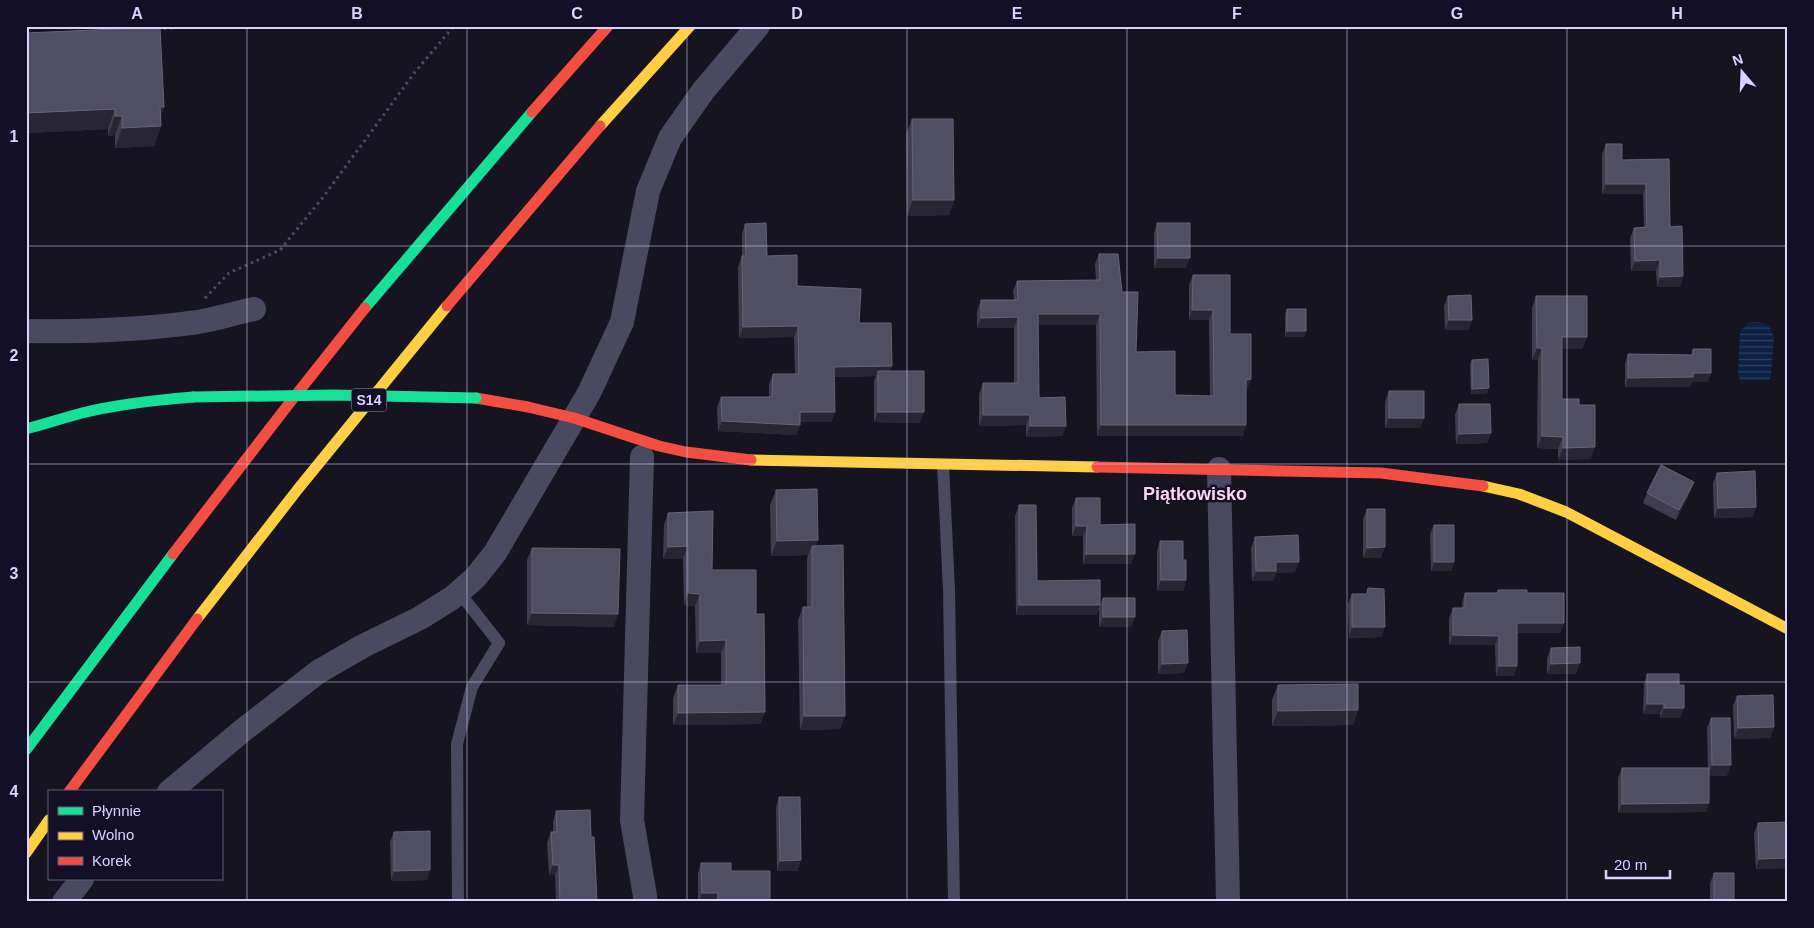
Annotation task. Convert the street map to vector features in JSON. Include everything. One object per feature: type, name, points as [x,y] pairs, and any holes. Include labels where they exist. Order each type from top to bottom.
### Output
[{"type":"main road","points":[[26,750],[193,526],[327,355],[465,189],[608,26]]},
{"type":"main road","name":"S14","points":[[70,790],[243,559],[371,397],[515,223],[690,26]]},
{"type":"main road","points":[[26,429],[125,404],[193,396],[421,396],[476,398],[528,407],[574,418],[659,446],[718,458],[943,465],[1381,473],[1426,477],[1472,483],[1519,494],[1575,516],[1788,629]]},
{"type":"main road","points":[[26,853],[48,821]]},
{"type":"street","points":[[171,790],[242,731],[318,672],[363,646],[420,618],[459,592],[475,578],[496,553],[589,393],[622,322],[648,191],[670,138],[703,91],[758,26]]},
{"type":"street","points":[[26,331],[85,332],[178,324],[201,321],[254,309]]},
{"type":"street","points":[[642,457],[632,820],[646,902]]},
{"type":"street","points":[[1219,469],[1228,902]]},
{"type":"street","points":[[64,902],[81,880]]},
{"type":"lane","points":[[943,465],[949,590],[954,902]]},
{"type":"lane","points":[[458,902],[457,744],[472,687],[499,643],[459,592]]},
{"type":"path","points":[[155,30],[205,26]]},
{"type":"path","points":[[203,299],[229,273],[280,250],[324,196],[415,72],[454,26]]},
{"type":"water","points":[[1748,323],[1768,324],[1774,337],[1771,375],[1769,380],[1764,381],[1740,380],[1738,373],[1740,333]]},
{"type":"building","points":[[160,27],[164,107],[160,107],[161,126],[122,128],[122,116],[115,116],[115,109],[26,113],[26,33]]},
{"type":"building","points":[[912,119],[953,119],[954,200],[913,200]]},
{"type":"building","points":[[1606,144],[1622,144],[1622,160],[1669,159],[1670,227],[1682,226],[1683,276],[1660,277],[1660,260],[1635,261],[1634,228],[1647,227],[1646,184],[1606,184]]},
{"type":"building","points":[[766,223],[767,256],[797,255],[797,286],[861,289],[859,323],[891,323],[892,366],[834,367],[835,412],[800,412],[800,425],[722,421],[721,397],[772,397],[773,374],[799,374],[798,326],[743,327],[742,256],[746,256],[745,224]]},
{"type":"building","points":[[1157,223],[1190,223],[1190,258],[1158,258]]},
{"type":"building","points":[[1099,254],[1118,254],[1122,292],[1138,292],[1136,352],[1175,351],[1175,395],[1214,396],[1213,310],[1192,310],[1193,275],[1230,275],[1230,334],[1251,334],[1251,379],[1246,380],[1246,425],[1101,425],[1100,314],[1038,314],[1039,398],[1065,397],[1066,426],[1030,426],[1030,415],[983,415],[983,383],[1018,383],[1018,317],[981,318],[981,300],[1018,300],[1017,281],[1100,280]]},
{"type":"building","points":[[1471,295],[1472,320],[1449,320],[1448,296]]},
{"type":"building","points":[[1536,296],[1587,296],[1587,337],[1562,337],[1562,399],[1579,399],[1579,405],[1595,405],[1595,447],[1563,448],[1563,437],[1542,436],[1542,348],[1537,348]]},
{"type":"building","points":[[1287,309],[1306,309],[1306,331],[1287,331]]},
{"type":"building","points":[[1693,349],[1711,349],[1711,373],[1693,373],[1693,377],[1628,378],[1628,354],[1693,355]]},
{"type":"building","points":[[1488,359],[1489,388],[1472,389],[1472,360]]},
{"type":"building","points":[[878,371],[924,371],[924,412],[878,412]]},
{"type":"building","points":[[1389,391],[1424,391],[1424,418],[1389,418]]},
{"type":"building","points":[[1459,404],[1490,404],[1491,433],[1459,434]]},
{"type":"building","points":[[1661,465],[1694,482],[1679,510],[1647,493]]},
{"type":"building","points":[[1755,471],[1756,507],[1718,508],[1717,473]]},
{"type":"building","points":[[817,489],[818,540],[777,541],[776,490]]},
{"type":"building","points":[[1076,498],[1100,498],[1100,525],[1135,524],[1135,554],[1086,554],[1087,526],[1076,526]]},
{"type":"building","points":[[1019,505],[1036,505],[1037,581],[1100,580],[1100,605],[1019,605]]},
{"type":"building","points":[[1367,509],[1385,509],[1385,547],[1367,548]]},
{"type":"building","points":[[713,511],[712,570],[756,570],[756,614],[764,614],[765,712],[678,713],[678,685],[726,685],[726,640],[700,641],[700,594],[688,593],[688,546],[668,547],[668,513]]},
{"type":"building","points":[[1434,525],[1454,525],[1454,562],[1434,562]]},
{"type":"building","points":[[1298,535],[1299,562],[1276,562],[1276,571],[1256,571],[1255,537]]},
{"type":"building","points":[[1160,541],[1183,541],[1183,560],[1186,560],[1186,580],[1161,580]]},
{"type":"building","points":[[843,545],[845,716],[804,716],[803,607],[812,607],[812,546]]},
{"type":"building","points":[[532,548],[620,549],[618,614],[532,613]]},
{"type":"building","points":[[1368,588],[1384,589],[1385,627],[1352,627],[1352,594],[1367,594]]},
{"type":"building","points":[[1498,590],[1527,590],[1527,593],[1564,593],[1564,623],[1517,623],[1517,666],[1499,666],[1499,636],[1453,635],[1453,608],[1465,608],[1465,593],[1498,593]]},
{"type":"building","points":[[1103,598],[1135,598],[1135,617],[1103,617]]},
{"type":"building","points":[[1187,630],[1188,663],[1162,664],[1162,631]]},
{"type":"building","points":[[1580,647],[1580,663],[1551,664],[1551,648]]},
{"type":"building","points":[[1647,674],[1679,674],[1679,685],[1684,685],[1684,708],[1664,708],[1664,704],[1647,704]]},
{"type":"building","points":[[1358,684],[1358,710],[1278,711],[1278,685]]},
{"type":"building","points":[[1773,695],[1774,727],[1738,728],[1737,696]]},
{"type":"building","points":[[1711,718],[1730,718],[1731,765],[1712,765]]},
{"type":"building","points":[[1622,768],[1709,768],[1709,803],[1622,804]]},
{"type":"building","points":[[779,797],[800,797],[801,860],[780,861]]},
{"type":"building","points":[[590,810],[591,837],[594,837],[597,902],[560,902],[559,865],[553,865],[551,832],[557,832],[556,811]]},
{"type":"building","points":[[1788,822],[1788,858],[1759,859],[1758,823]]},
{"type":"building","points":[[430,831],[430,870],[394,871],[394,832]]},
{"type":"building","points":[[701,863],[731,863],[731,871],[770,871],[770,901],[718,902],[718,893],[702,893]]},
{"type":"building","points":[[1714,873],[1734,873],[1734,902],[1714,902]]},
{"type":"traffic: fast","points":[[365,308],[532,112]]},
{"type":"traffic: fast","points":[[193,397],[334,395],[476,398]]},
{"type":"traffic: fast","points":[[26,429],[109,407],[193,397]]},
{"type":"traffic: fast","points":[[26,750],[173,554]]},
{"type":"traffic: slow","points":[[600,126],[690,26]]},
{"type":"traffic: slow","points":[[197,619],[298,489],[447,306]]},
{"type":"traffic: slow","points":[[751,460],[1097,467]]},
{"type":"traffic: slow","points":[[1483,486],[1519,494],[1566,512],[1788,629]]},
{"type":"traffic: slow","points":[[26,853],[48,821]]},
{"type":"traffic: jam","points":[[532,112],[608,26]]},
{"type":"traffic: jam","points":[[447,306],[600,126]]},
{"type":"traffic: jam","points":[[173,554],[365,308]]},
{"type":"traffic: jam","points":[[476,398],[528,407],[574,418],[659,446],[686,452],[751,460]]},
{"type":"traffic: jam","points":[[1097,467],[1381,473],[1483,486]]},
{"type":"traffic: jam","points":[[70,790],[197,619]]},
{"type":"district","name":"Piątkowisko","points":[[1195,494]]}]
